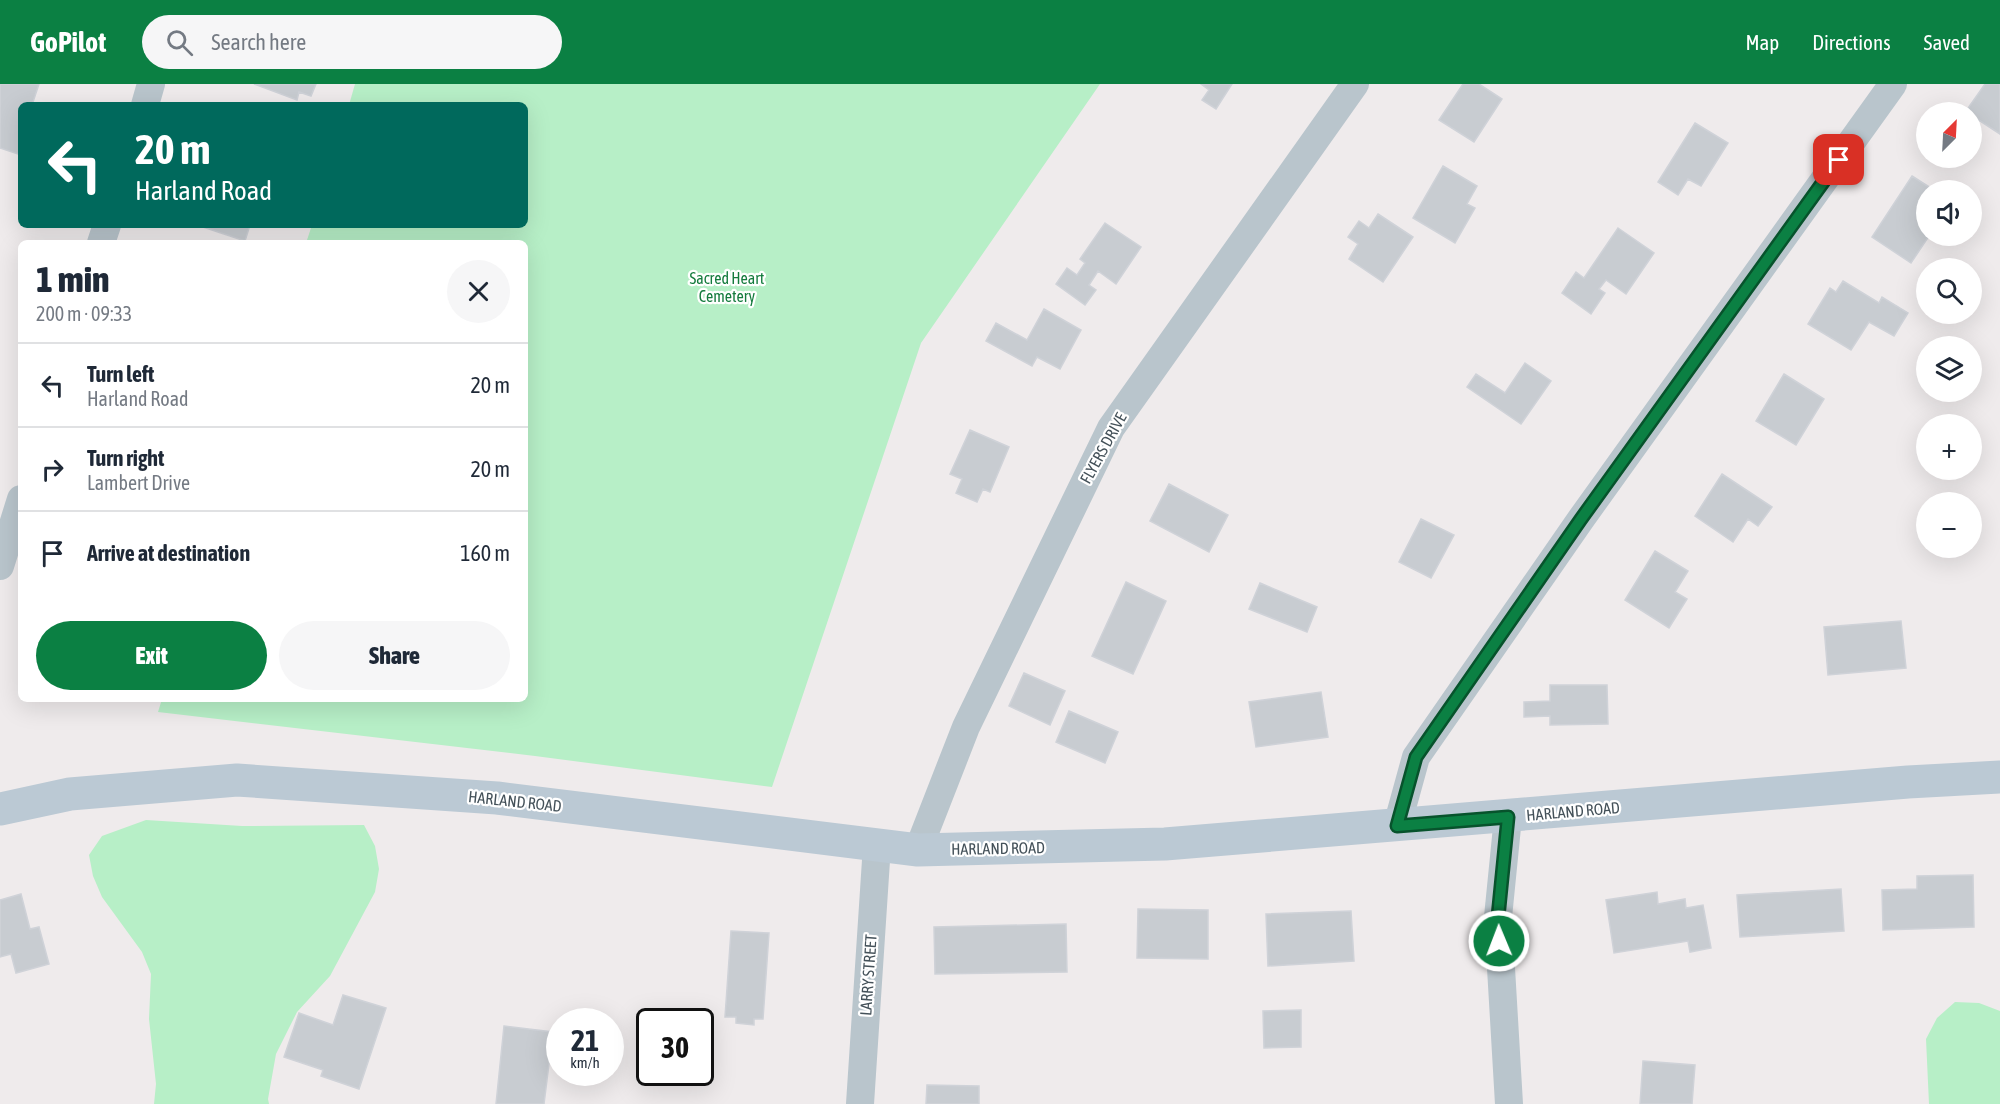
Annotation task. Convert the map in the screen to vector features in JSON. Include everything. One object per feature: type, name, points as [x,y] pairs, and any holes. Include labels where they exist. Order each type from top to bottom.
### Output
[{"type":"main road","name":"HARLAND ROAD","points":[[0,809],[70,794],[237,780],[497,798],[918,850],[1165,844],[1908,782],[2000,777]]},
{"type":"street","points":[[146,102],[151,84]]},
{"type":"street","name":"FLYERS DRIVE","points":[[918,850],[966,726],[1111,428],[1355,84]]},
{"type":"street","points":[[1397,826],[1416,757],[1581,519],[1893,84]]},
{"type":"street","points":[[0,566],[18,509]]},
{"type":"street","points":[[1508,817],[1498,917],[1509,1104]]},
{"type":"street","name":"LARRY STREET","points":[[860,1104],[876,845]]},
{"type":"green space","name":"Sacred Heart Cemetery","points":[[355,84],[1100,84],[921,343],[772,787],[535,756],[158,712],[161,702],[528,702],[528,240],[307,240],[311,228],[528,228],[528,102],[350,102]]},
{"type":"green space","points":[[146,820],[242,826],[364,825],[375,846],[379,869],[375,892],[330,976],[297,1012],[276,1054],[269,1104],[154,1104],[156,1084],[149,1019],[151,974],[142,952],[102,897],[93,876],[89,855],[102,836]]},
{"type":"green space","points":[[1955,1002],[1979,1003],[2000,1011],[2000,1104],[1929,1104],[1926,1039],[1937,1018]]},
{"type":"building","points":[[0,84],[39,84],[33,102],[18,102],[18,154],[0,148]]},
{"type":"building","points":[[254,84],[316,84],[311,96],[299,92],[297,100]]},
{"type":"building","points":[[1201,84],[1232,84],[1216,109],[1202,100],[1209,90]]},
{"type":"building","points":[[1463,84],[1479,84],[1502,99],[1474,142],[1439,120]]},
{"type":"building","points":[[1985,84],[2000,84],[2000,134],[1982,122],[1982,102],[1972,102]]},
{"type":"building","points":[[1695,123],[1728,143],[1701,186],[1688,179],[1678,195],[1658,182]]},
{"type":"building","points":[[1443,166],[1477,186],[1467,204],[1475,208],[1455,243],[1413,218]]},
{"type":"building","points":[[1912,176],[1918,180],[1916,180],[1916,246],[1922,246],[1911,263],[1872,237]]},
{"type":"building","points":[[1378,214],[1413,237],[1383,282],[1349,259],[1358,244],[1348,237],[1359,221],[1369,228]]},
{"type":"building","points":[[1105,223],[1141,247],[1116,284],[1098,271],[1089,285],[1096,290],[1085,305],[1056,284],[1067,268],[1077,275],[1085,263],[1080,259]]},
{"type":"building","points":[[206,228],[249,228],[245,240]]},
{"type":"building","points":[[1618,228],[1654,253],[1626,294],[1606,280],[1599,289],[1605,293],[1591,314],[1562,293],[1576,272],[1584,278]]},
{"type":"building","points":[[1843,281],[1879,303],[1882,297],[1908,313],[1894,336],[1869,322],[1851,350],[1808,324],[1830,288],[1836,292]]},
{"type":"building","points":[[1044,309],[1081,330],[1060,369],[1037,357],[1032,366],[986,341],[996,323],[1027,340]]},
{"type":"building","points":[[1525,363],[1551,381],[1521,424],[1467,387],[1476,374],[1505,393]]},
{"type":"building","points":[[1784,374],[1824,399],[1796,445],[1756,421]]},
{"type":"building","points":[[970,430],[1009,447],[990,492],[983,489],[977,502],[956,493],[962,479],[950,474]]},
{"type":"building","points":[[1722,474],[1772,507],[1758,526],[1748,519],[1733,542],[1695,516]]},
{"type":"building","points":[[1169,484],[1228,515],[1209,552],[1150,521]]},
{"type":"building","points":[[1421,519],[1454,535],[1431,578],[1399,562]]},
{"type":"building","points":[[1655,551],[1688,571],[1675,592],[1687,599],[1669,628],[1625,600]]},
{"type":"building","points":[[1126,582],[1166,601],[1133,674],[1092,656]]},
{"type":"building","points":[[1260,583],[1317,607],[1307,632],[1249,609]]},
{"type":"building","points":[[1901,621],[1906,668],[1828,675],[1824,627]]},
{"type":"building","points":[[1024,673],[1065,691],[1050,725],[1009,706]]},
{"type":"building","points":[[1550,685],[1607,685],[1608,724],[1550,725],[1550,716],[1524,717],[1524,702],[1550,701]]},
{"type":"building","points":[[1321,692],[1328,737],[1256,747],[1249,702]]},
{"type":"building","points":[[1069,711],[1118,732],[1105,763],[1056,742]]},
{"type":"building","points":[[1973,875],[1974,927],[1883,930],[1882,890],[1917,889],[1917,876]]},
{"type":"building","points":[[1841,889],[1844,931],[1740,937],[1737,895]]},
{"type":"building","points":[[1657,892],[1658,904],[1685,899],[1686,908],[1703,905],[1711,948],[1690,952],[1688,941],[1614,953],[1606,900]]},
{"type":"building","points":[[21,894],[30,929],[39,927],[49,964],[16,973],[11,954],[0,957],[0,900]]},
{"type":"building","points":[[1138,909],[1208,910],[1208,959],[1137,958]]},
{"type":"building","points":[[1351,911],[1354,961],[1268,966],[1266,914]]},
{"type":"building","points":[[1066,924],[1067,972],[935,974],[934,927]]},
{"type":"building","points":[[731,931],[769,933],[763,1019],[754,1019],[754,1025],[736,1023],[736,1017],[725,1017]]},
{"type":"building","points":[[343,995],[386,1008],[359,1089],[321,1076],[323,1070],[284,1057],[299,1013],[333,1025]]},
{"type":"building","points":[[1301,1010],[1301,1047],[1264,1048],[1263,1011]]},
{"type":"building","points":[[504,1026],[546,1031],[544,1104],[496,1104]]},
{"type":"building","points":[[1643,1061],[1695,1065],[1692,1104],[1640,1104]]},
{"type":"building","points":[[927,1085],[979,1086],[979,1104],[926,1104]]},
{"type":"route","points":[[1499,941],[1498,917],[1508,817],[1397,826],[1416,757],[1581,519],[1839,160]]}]
